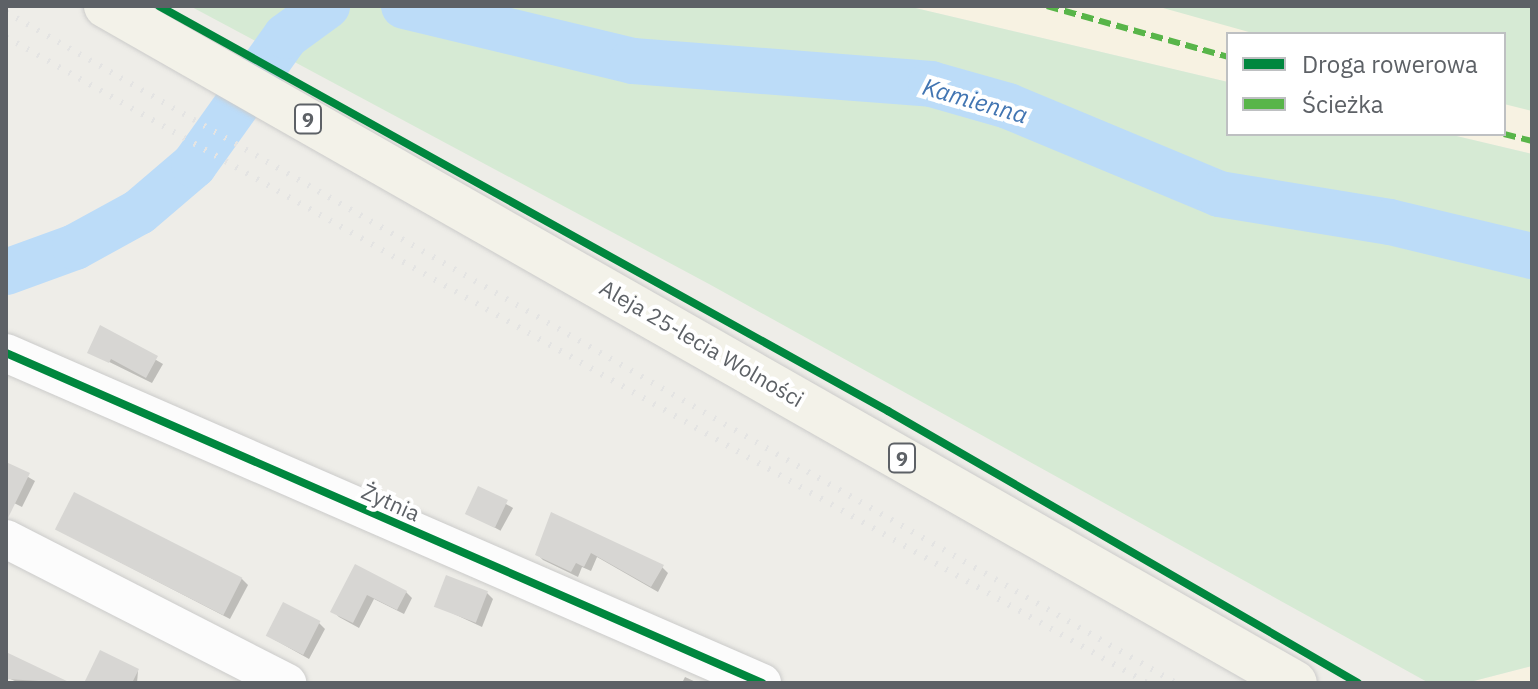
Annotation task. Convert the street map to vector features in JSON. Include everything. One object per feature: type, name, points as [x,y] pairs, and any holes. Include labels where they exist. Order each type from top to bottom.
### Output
[{"type":"main road","name":"Aleja 25-lecia Wolności","points":[[106,6],[1295,683]]},
{"type":"street","name":"Żytnia","points":[[6,353],[762,683]]},
{"type":"street","points":[[6,539],[287,683]]},
{"type":"shaded area","points":[[907,6],[1532,6],[1532,154],[1456,136],[1506,136],[1506,32],[1226,32],[1226,82]]},
{"type":"shaded area","points":[[1532,666],[1532,683],[1466,683]]},
{"type":"green space","points":[[190,6],[907,6],[1226,82],[1226,136],[1456,136],[1532,154],[1532,666],[1466,683],[1429,683],[709,284]]},
{"type":"green space","points":[[1156,6],[1532,6],[1532,111],[1506,104],[1506,32],[1249,32]]},
{"type":"building","points":[[100,325],[158,356],[146,378],[111,359],[109,363],[87,353]]},
{"type":"building","points":[[6,462],[30,473],[8,518],[6,517]]},
{"type":"building","points":[[478,486],[508,500],[495,528],[465,514]]},
{"type":"building","points":[[74,492],[242,578],[223,615],[55,529]]},
{"type":"building","points":[[551,512],[664,565],[651,587],[591,553],[584,567],[576,563],[571,572],[535,555]]},
{"type":"building","points":[[355,564],[407,591],[397,610],[367,595],[353,623],[330,612]]},
{"type":"building","points":[[446,575],[488,591],[476,623],[434,607]]},
{"type":"building","points":[[283,602],[320,621],[303,655],[266,636]]},
{"type":"building","points":[[100,650],[139,669],[132,683],[84,683]]},
{"type":"building","points":[[6,652],[71,683],[6,679]]},
{"type":"waterway","points":[[6,272],[75,247],[139,212],[194,165],[286,36],[327,6]]},
{"type":"waterway","name":"Kamienna","points":[[404,6],[633,61],[931,84],[1008,106],[1219,194],[1390,222],[1532,256]]},
{"type":"railway","points":[[6,12],[1176,683]]},
{"type":"railway","points":[[6,37],[1147,683]]},
{"type":"marked path","points":[[1047,6],[1226,56]]},
{"type":"marked path","points":[[1506,134],[1532,141]]},
{"type":"cycle path","points":[[159,6],[888,411],[1358,683]]},
{"type":"cycle path","points":[[6,353],[762,683]]}]
